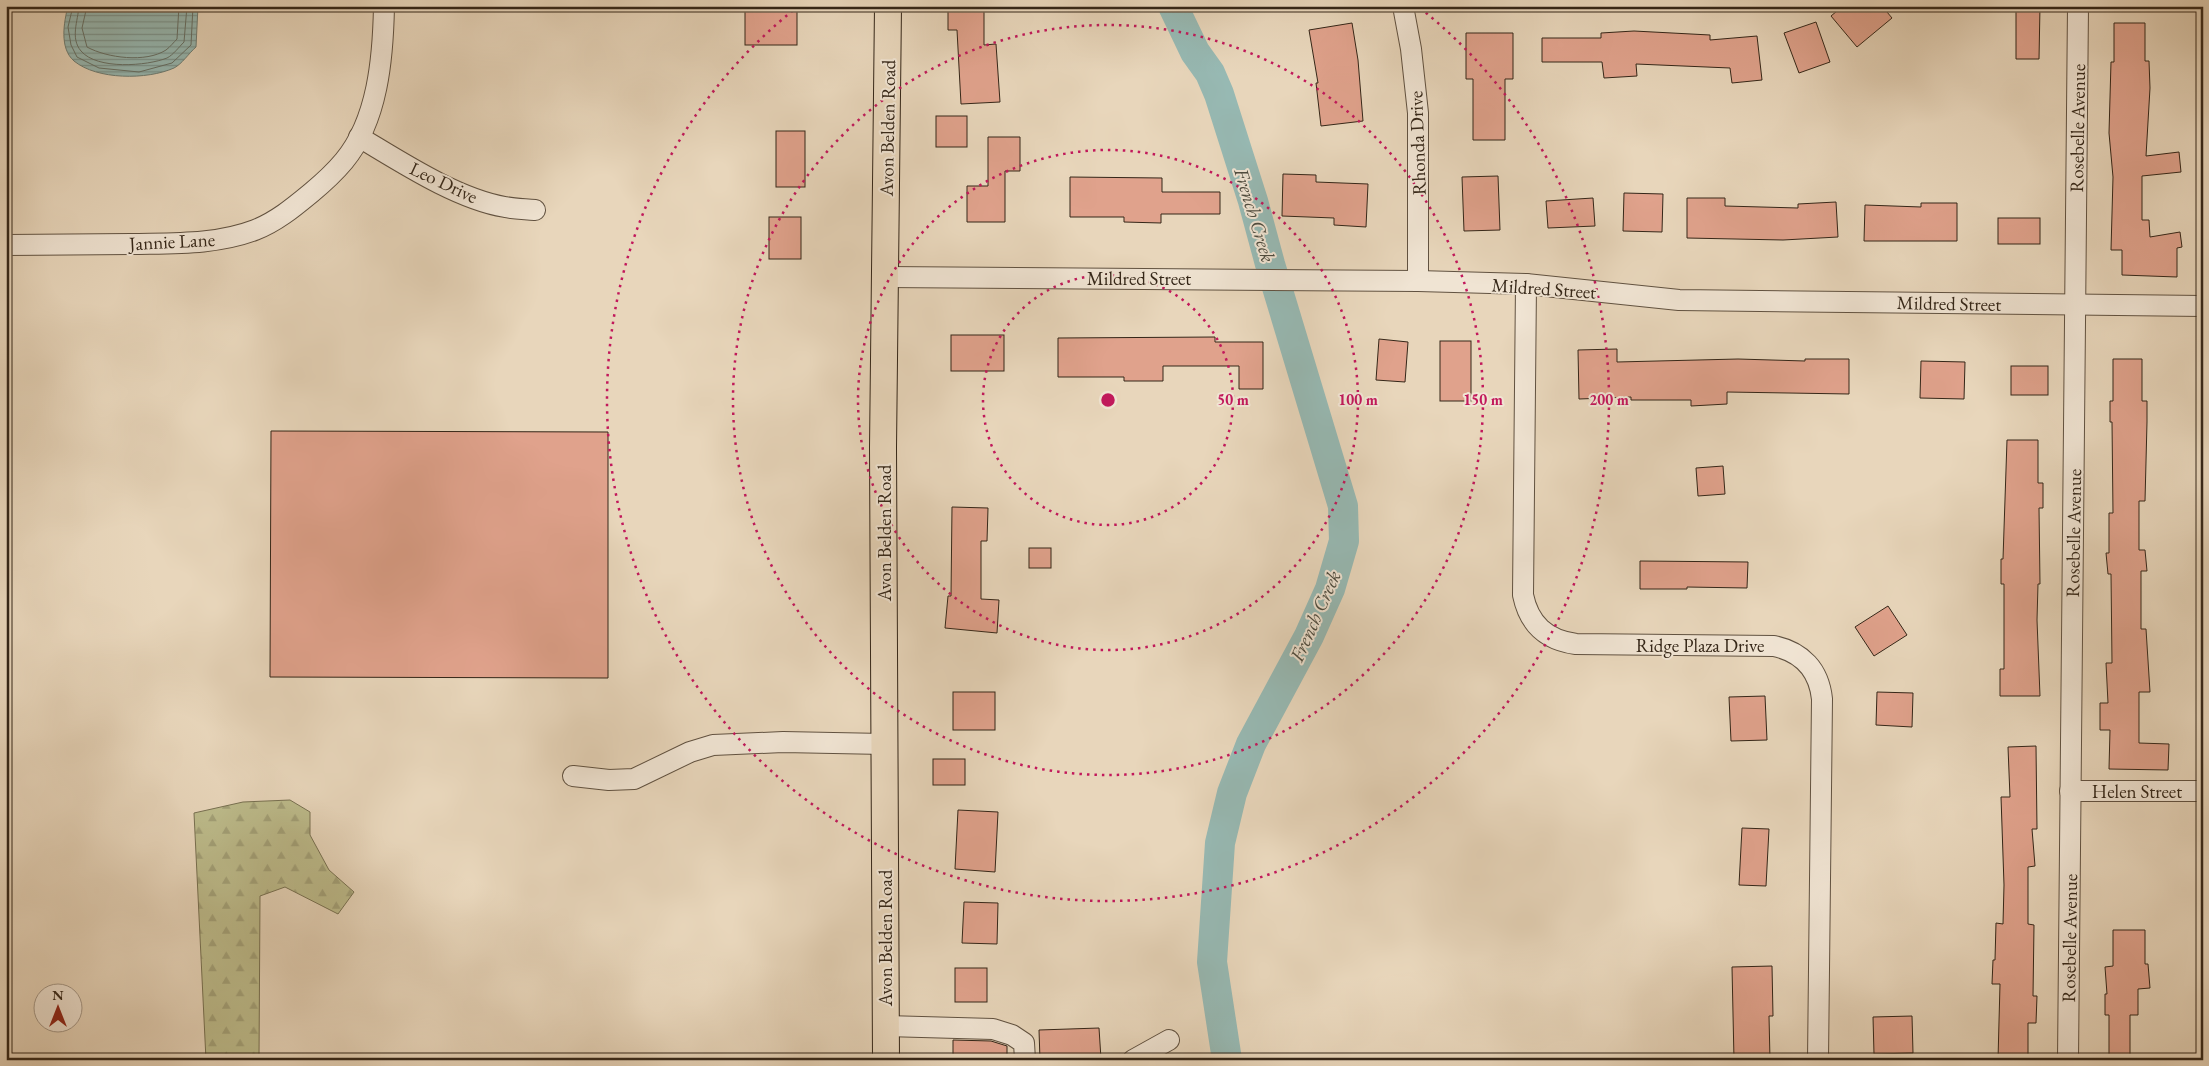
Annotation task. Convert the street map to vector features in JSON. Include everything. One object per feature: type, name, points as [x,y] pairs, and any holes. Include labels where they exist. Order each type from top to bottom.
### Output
[{"type":"main road","name":"Avon Belden Road","points":[[886,1060],[884,744],[885,277],[888,6]]},
{"type":"street","name":"Jannie Lane","points":[[6,245],[196,243],[255,230],[280,217],[328,178],[345,160],[359,137],[372,102],[381,64],[384,6]]},
{"type":"street","name":"Rhonda Drive","points":[[1403,6],[1411,50],[1418,113],[1418,281]]},
{"type":"street","name":"Rosebelle Avenue","points":[[2068,1060],[2078,6]]},
{"type":"street","name":"Leo Drive","points":[[359,137],[421,173],[473,197],[504,207],[536,210]]},
{"type":"street","name":"Mildred Street","points":[[885,277],[1418,281],[1526,284],[1679,300],[2203,306]]},
{"type":"street","name":"Ridge Plaza Drive","points":[[1526,284],[1523,595],[1532,621],[1549,637],[1562,642],[1576,644],[1774,646],[1787,649],[1800,656],[1810,665],[1817,677],[1822,699],[1818,1060]]},
{"type":"street","points":[[573,776],[609,780],[634,779],[690,752],[712,745],[783,742],[884,744]]},
{"type":"street","name":"Helen Street","points":[[2070,790],[2203,791]]},
{"type":"street","points":[[886,1026],[993,1029],[1012,1035],[1024,1043],[1025,1060]]},
{"type":"street","points":[[1133,1060],[1169,1040]]},
{"type":"green space","points":[[290,800],[310,812],[310,835],[329,870],[354,892],[338,914],[285,887],[260,896],[259,1060],[206,1060],[194,813],[243,802]]},
{"type":"water","points":[[68,6],[198,6],[196,47],[177,66],[163,72],[150,75],[122,76],[96,72],[74,61],[66,49],[64,27]]},
{"type":"building","points":[[948,6],[984,6],[984,45],[996,44],[1000,102],[961,104],[957,30],[948,30]]},
{"type":"building","points":[[1843,6],[1882,6],[1892,18],[1857,47],[1831,16]]},
{"type":"building","points":[[2016,6],[2040,6],[2039,59],[2016,59]]},
{"type":"building","points":[[745,7],[797,7],[797,45],[745,45]]},
{"type":"building","points":[[1816,22],[1830,62],[1799,73],[1784,33]]},
{"type":"building","points":[[1352,23],[1358,60],[1363,121],[1321,126],[1316,83],[1318,83],[1309,30]]},
{"type":"building","points":[[2114,23],[2145,23],[2145,61],[2149,61],[2150,88],[2146,156],[2179,152],[2181,172],[2142,176],[2142,220],[2149,220],[2150,237],[2180,232],[2182,247],[2177,248],[2177,277],[2122,275],[2122,250],[2111,250],[2113,177],[2109,133],[2111,62],[2114,62]]},
{"type":"building","points":[[1634,31],[1710,35],[1710,40],[1757,36],[1762,80],[1732,83],[1730,68],[1636,64],[1637,76],[1604,78],[1602,62],[1542,62],[1542,38],[1601,38],[1601,33]]},
{"type":"building","points":[[1466,33],[1513,33],[1513,79],[1505,79],[1505,140],[1473,140],[1473,79],[1466,79]]},
{"type":"building","points":[[936,116],[967,116],[967,147],[936,147]]},
{"type":"building","points":[[776,131],[805,131],[805,187],[776,187]]},
{"type":"building","points":[[988,137],[1020,137],[1020,171],[1005,171],[1005,222],[967,222],[967,186],[988,186]]},
{"type":"building","points":[[1283,174],[1316,175],[1316,182],[1368,184],[1366,227],[1334,225],[1334,218],[1282,216]]},
{"type":"building","points":[[1498,176],[1500,230],[1464,231],[1462,177]]},
{"type":"building","points":[[1070,177],[1162,178],[1162,192],[1220,192],[1220,214],[1161,214],[1161,223],[1124,222],[1124,217],[1070,217]]},
{"type":"building","points":[[1624,193],[1663,194],[1662,232],[1623,231]]},
{"type":"building","points":[[1593,198],[1595,226],[1548,228],[1546,201]]},
{"type":"building","points":[[1687,198],[1725,198],[1725,206],[1798,208],[1798,204],[1836,202],[1838,237],[1783,240],[1687,238]]},
{"type":"building","points":[[1921,203],[1957,203],[1957,241],[1864,241],[1865,205],[1921,207]]},
{"type":"building","points":[[769,217],[801,217],[801,259],[769,259]]},
{"type":"building","points":[[1998,218],[2040,218],[2040,244],[1998,244]]},
{"type":"building","points":[[951,335],[1004,335],[1004,371],[951,371]]},
{"type":"building","points":[[1215,337],[1215,342],[1263,342],[1263,389],[1239,389],[1239,366],[1163,366],[1163,381],[1124,381],[1124,377],[1058,377],[1058,338]]},
{"type":"building","points":[[1379,339],[1408,342],[1405,382],[1376,380]]},
{"type":"building","points":[[1440,341],[1471,341],[1471,401],[1440,401]]},
{"type":"building","points":[[1617,349],[1617,362],[1849,359],[1849,394],[1727,392],[1727,404],[1691,406],[1691,400],[1631,400],[1631,397],[1579,399],[1578,350]]},
{"type":"building","points":[[2113,359],[2142,359],[2142,401],[2147,401],[2147,422],[2145,501],[2139,501],[2139,550],[2145,550],[2147,571],[2141,571],[2141,629],[2146,629],[2150,692],[2139,692],[2139,743],[2169,744],[2168,770],[2109,769],[2110,730],[2100,730],[2100,703],[2108,703],[2106,663],[2112,663],[2111,574],[2108,574],[2106,553],[2109,553],[2109,513],[2113,513],[2110,401],[2113,401]]},
{"type":"building","points":[[1921,361],[1965,362],[1964,399],[1920,398]]},
{"type":"building","points":[[2011,366],[2048,366],[2048,395],[2011,395]]},
{"type":"building","points":[[271,431],[608,432],[608,678],[270,677]]},
{"type":"building","points":[[2007,440],[2038,440],[2038,483],[2043,483],[2043,508],[2039,508],[2040,584],[2038,584],[2037,620],[2040,696],[2000,696],[2000,669],[2004,669],[2004,584],[2001,584],[2001,559],[2003,559]]},
{"type":"building","points":[[1723,466],[1725,494],[1698,496],[1696,468]]},
{"type":"building","points":[[952,507],[988,508],[987,541],[981,541],[981,599],[999,600],[997,633],[945,628],[948,596],[951,596]]},
{"type":"building","points":[[1029,548],[1051,548],[1051,568],[1029,568]]},
{"type":"building","points":[[1640,561],[1748,562],[1747,588],[1687,587],[1687,589],[1640,589]]},
{"type":"building","points":[[1888,606],[1907,635],[1874,656],[1855,627]]},
{"type":"building","points":[[953,692],[995,692],[995,730],[953,730]]},
{"type":"building","points":[[1877,692],[1913,693],[1912,727],[1876,725]]},
{"type":"building","points":[[1765,696],[1767,740],[1731,741],[1729,697]]},
{"type":"building","points":[[2036,746],[2037,829],[2032,829],[2035,866],[2028,867],[2028,924],[2034,925],[2033,996],[2037,996],[2036,1023],[2028,1023],[2028,1060],[1998,1060],[2000,984],[1992,984],[1996,923],[2003,924],[2004,885],[2001,797],[2010,797],[2008,747]]},
{"type":"building","points":[[933,759],[965,759],[965,785],[933,785]]},
{"type":"building","points":[[958,810],[998,812],[995,872],[955,869]]},
{"type":"building","points":[[1742,828],[1769,829],[1766,886],[1739,885]]},
{"type":"building","points":[[964,902],[998,903],[997,944],[962,943]]},
{"type":"building","points":[[2113,930],[2145,930],[2145,964],[2148,964],[2150,988],[2138,989],[2138,1015],[2130,1015],[2130,1059],[2109,1059],[2109,1015],[2105,1015],[2105,994],[2107,994],[2105,967],[2113,966]]},
{"type":"building","points":[[1772,966],[1773,1016],[1769,1016],[1770,1060],[1734,1060],[1732,967]]},
{"type":"building","points":[[955,968],[987,968],[987,1002],[955,1002]]},
{"type":"building","points":[[1912,1016],[1913,1053],[1874,1054],[1873,1017]]},
{"type":"building","points":[[1099,1028],[1101,1059],[1040,1060],[1039,1030]]},
{"type":"building","points":[[953,1040],[991,1041],[1007,1046],[1007,1060],[953,1060]]},
{"type":"waterway","name":"French Creek","points":[[1173,6],[1195,52],[1210,73],[1219,94],[1253,201],[1270,264],[1343,506],[1344,541],[1330,589],[1309,636],[1251,744],[1232,793],[1220,843],[1212,962],[1227,1060]]}]
